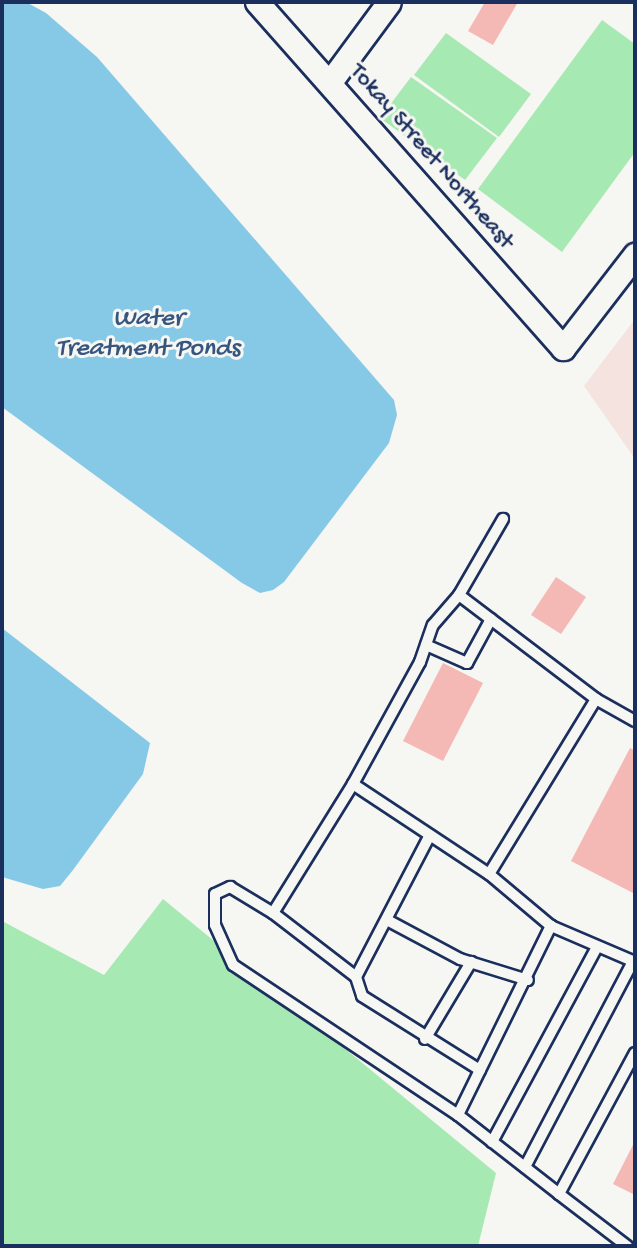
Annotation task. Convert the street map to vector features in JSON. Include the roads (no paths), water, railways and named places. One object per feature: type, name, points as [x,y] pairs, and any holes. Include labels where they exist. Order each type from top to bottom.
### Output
[{"type":"street","name":"Tokay Street Northeast","points":[[257,2],[563,348],[635,255]]},
{"type":"street","points":[[330,82],[389,2]]},
{"type":"lane","points":[[273,913],[353,784],[426,645],[433,625],[459,594],[503,519]]},
{"type":"lane","points":[[459,594],[596,699],[635,721]]},
{"type":"lane","points":[[426,645],[467,663],[491,619]]},
{"type":"lane","points":[[489,874],[596,699]]},
{"type":"lane","points":[[353,784],[489,874],[551,926],[634,961],[525,1167]]},
{"type":"lane","points":[[356,977],[430,835]]},
{"type":"lane","points":[[480,1070],[425,1039],[362,996],[356,977],[273,913],[230,887],[215,894],[215,925],[233,965],[458,1115],[627,1246]]},
{"type":"lane","points":[[387,920],[471,962],[528,980]]},
{"type":"lane","points":[[458,1115],[528,980],[551,926]]},
{"type":"lane","points":[[492,1142],[597,947]]},
{"type":"lane","points":[[425,1039],[471,962]]},
{"type":"lane","points":[[559,1194],[635,1053]]},
{"type":"water","name":"Water Treatment Ponds","points":[[2,2],[26,2],[46,13],[97,57],[394,400],[397,415],[389,443],[284,582],[273,590],[260,593],[242,583],[2,407]]},
{"type":"water","points":[[2,628],[150,743],[143,774],[60,886],[43,889],[2,877]]}]
